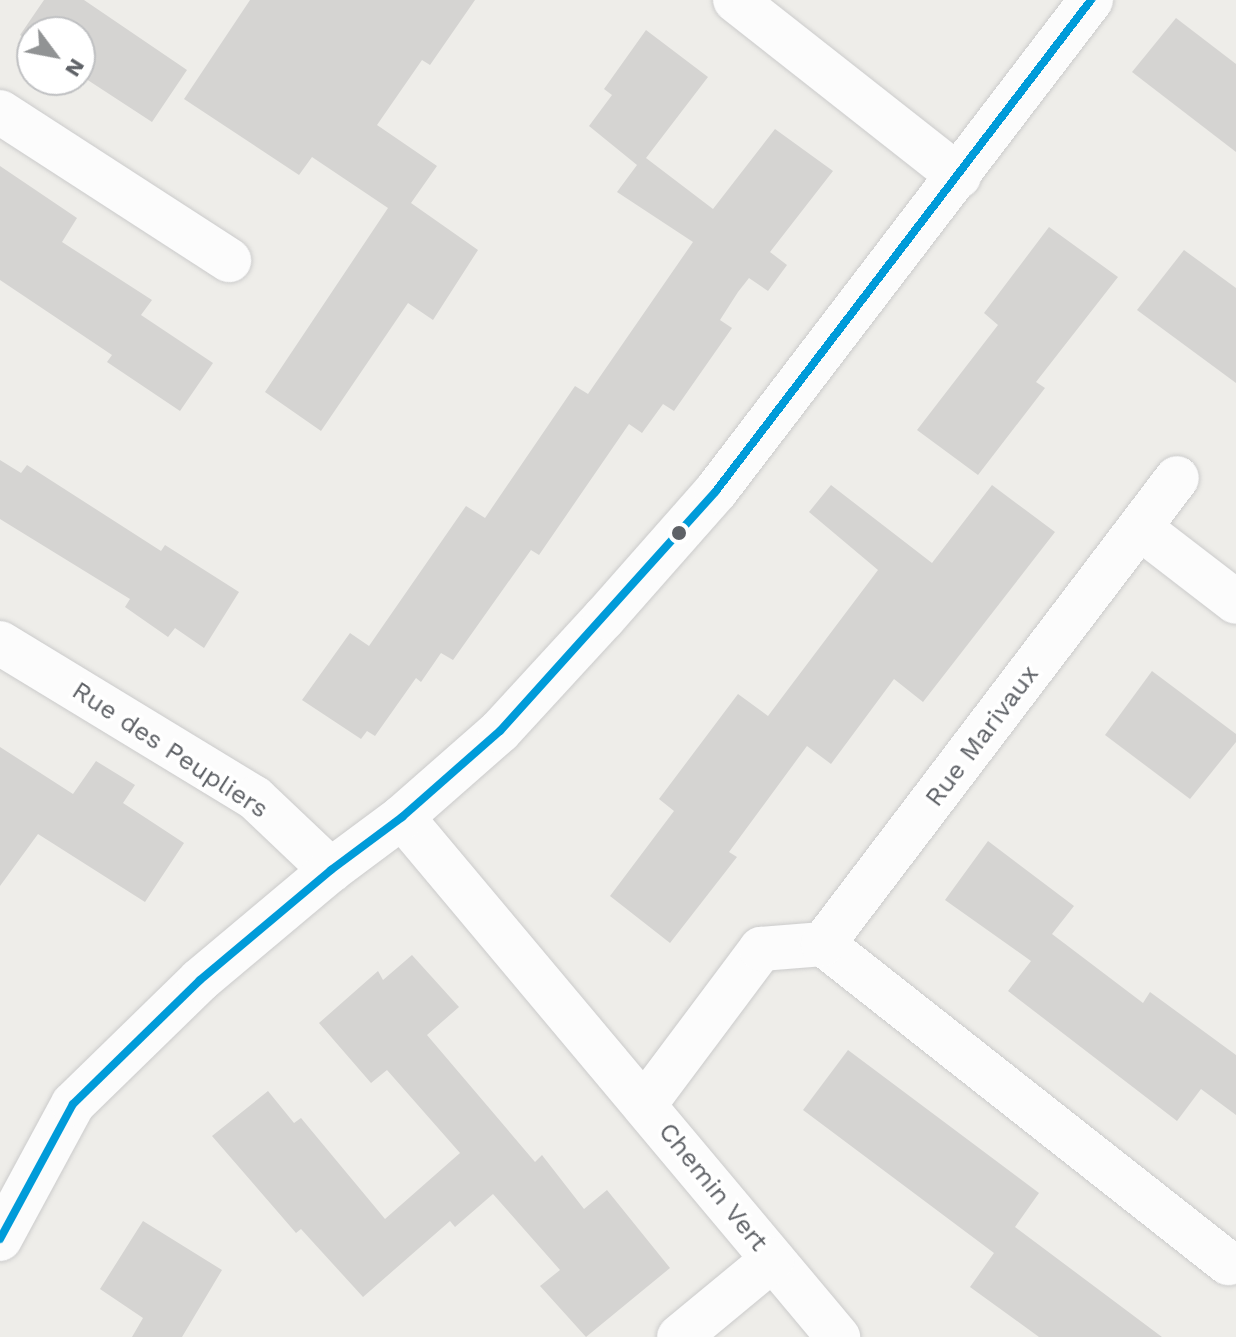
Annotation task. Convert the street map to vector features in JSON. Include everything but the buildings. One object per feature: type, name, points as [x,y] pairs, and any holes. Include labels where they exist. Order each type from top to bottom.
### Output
[{"type":"street","points":[[735,0],[959,176]]},
{"type":"street","points":[[0,1239],[73,1104],[200,980],[331,870],[402,817],[500,731],[716,491],[1091,0]]},
{"type":"street","points":[[0,112],[229,260]]},
{"type":"street","name":"Rue Marivaux","points":[[823,944],[1177,478]]},
{"type":"street","points":[[1140,528],[1236,602]]},
{"type":"street","name":"Rue des Peupliers","points":[[0,643],[255,798],[331,870]]},
{"type":"street","name":"Chemin Vert","points":[[402,817],[838,1337]]},
{"type":"street","points":[[645,1104],[761,949],[823,944],[1228,1263]]},
{"type":"street","points":[[679,1337],[772,1260]]},
{"type":"transit line","points":[[0,1239],[73,1104],[200,980],[331,870],[402,817],[500,731],[716,491],[1091,0]]}]
